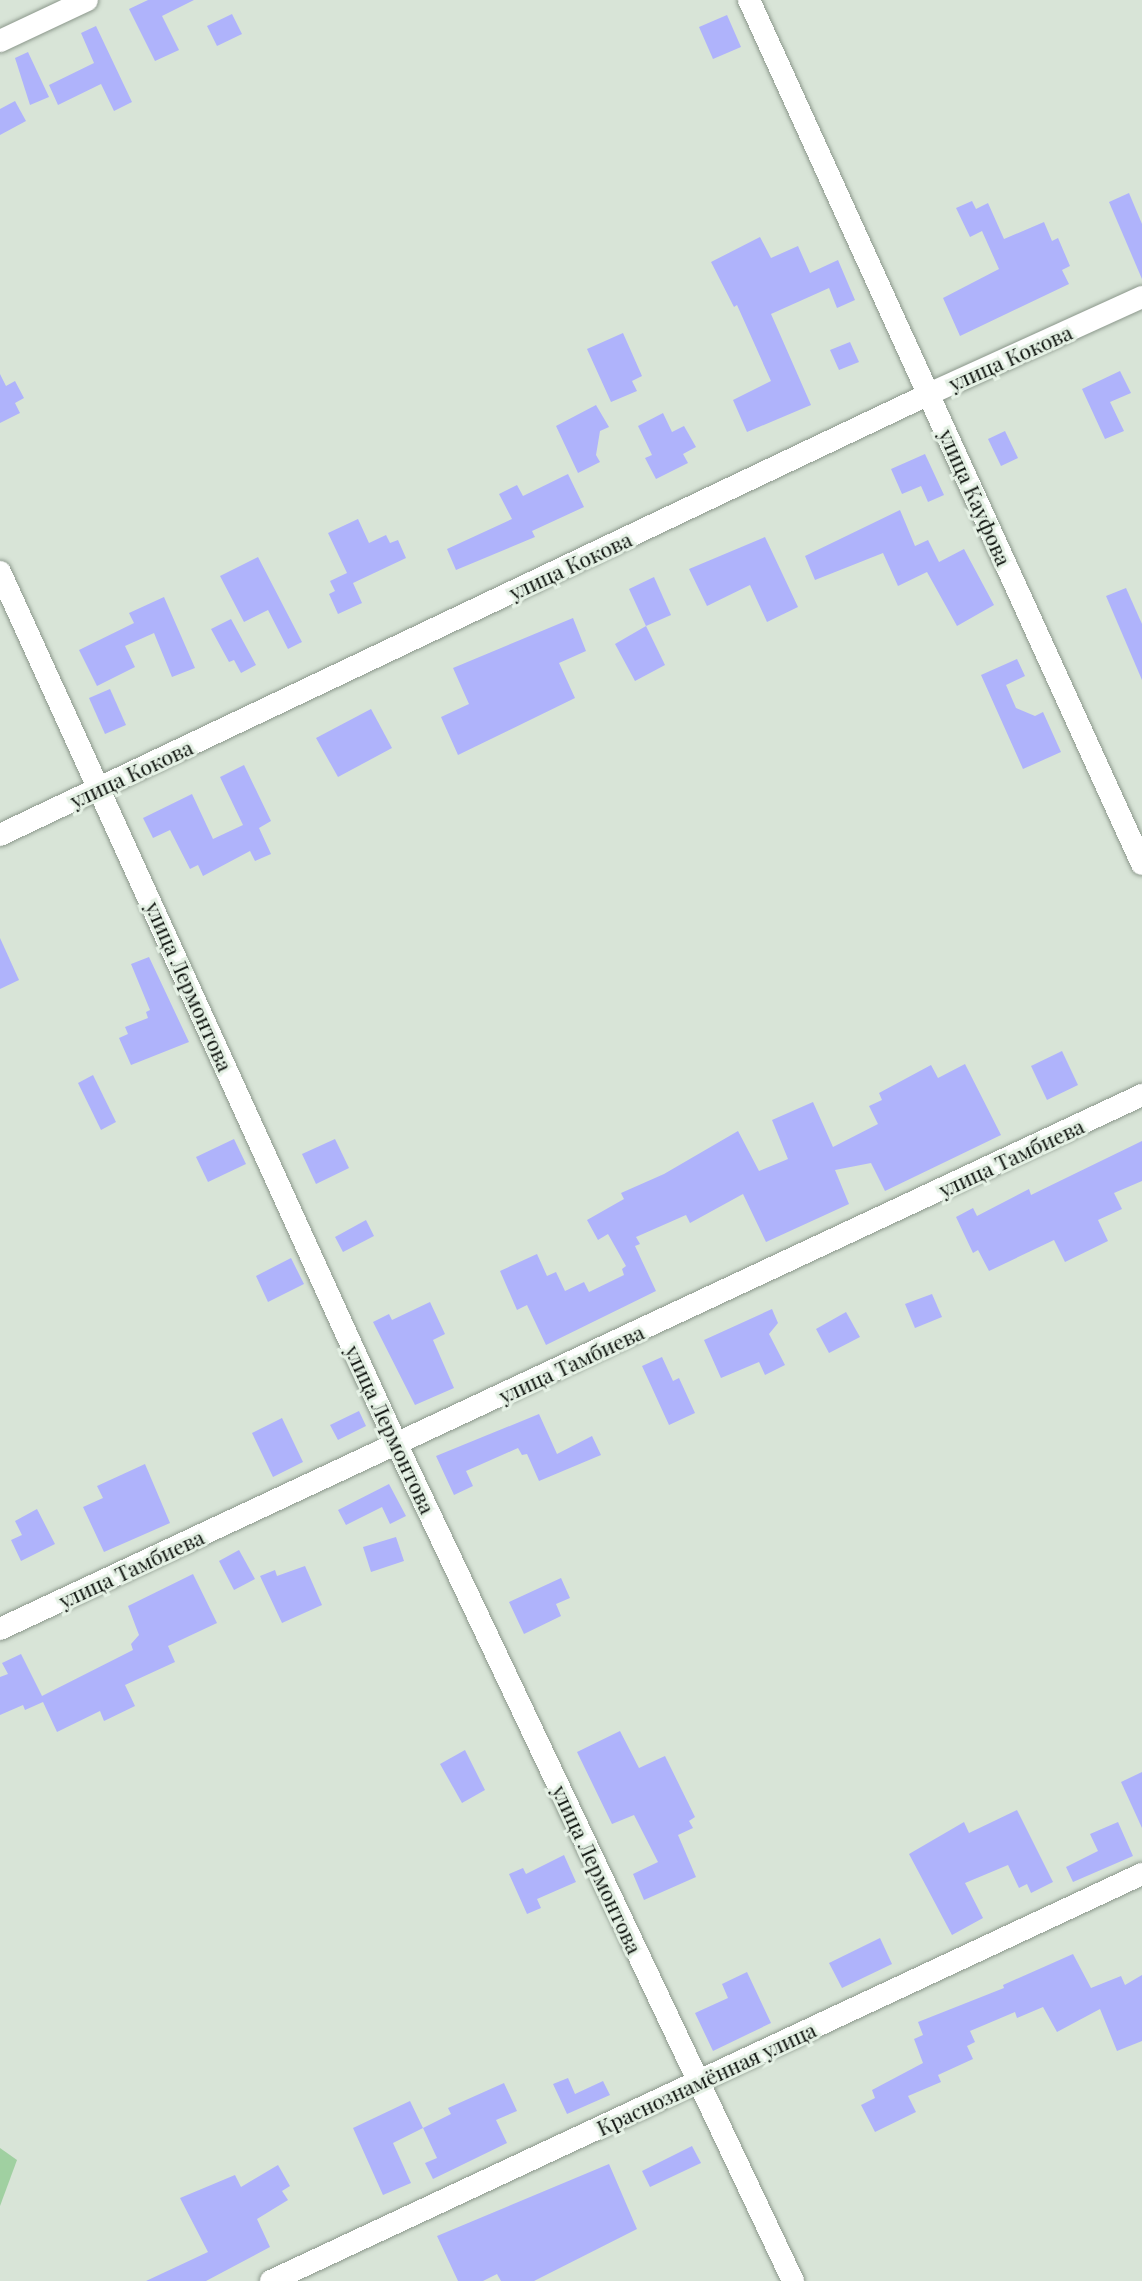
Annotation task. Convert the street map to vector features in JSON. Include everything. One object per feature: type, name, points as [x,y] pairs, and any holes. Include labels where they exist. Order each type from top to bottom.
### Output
[{"type":"street","points":[[0,41],[87,0]]},
{"type":"street","name":"улица Кауфова","points":[[749,0],[1142,864]]},
{"type":"street","name":"улица Кокова","points":[[0,835],[929,394],[1142,297]]},
{"type":"street","name":"улица Лермонтова","points":[[0,572],[101,788],[397,1445],[793,2281]]},
{"type":"street","name":"улица Тамбиева","points":[[0,1629],[1142,1095]]},
{"type":"street","name":"Краснознамённая улица","points":[[271,2281],[1142,1874]]},
{"type":"green space","points":[[0,2148],[17,2160],[0,2206]]},
{"type":"building","points":[[148,0],[194,0],[162,16],[179,50],[155,61],[129,9]]},
{"type":"building","points":[[232,14],[242,34],[217,46],[207,26]]},
{"type":"building","points":[[727,15],[741,47],[713,59],[699,27]]},
{"type":"building","points":[[96,26],[132,102],[114,111],[101,84],[58,105],[49,85],[94,63],[81,33]]},
{"type":"building","points":[[28,52],[49,97],[30,105],[15,58]]},
{"type":"building","points":[[15,101],[26,121],[0,135],[0,109]]},
{"type":"building","points":[[1129,193],[1142,224],[1142,279],[1109,202]]},
{"type":"building","points":[[972,201],[976,209],[988,203],[1004,239],[1044,222],[1052,241],[1058,238],[1070,266],[1062,270],[1069,284],[960,336],[943,298],[999,269],[982,231],[970,237],[956,208]]},
{"type":"building","points":[[760,237],[771,258],[798,246],[810,273],[838,260],[855,300],[837,308],[829,288],[771,314],[811,405],[747,432],[733,400],[771,381],[737,305],[734,307],[711,262]]},
{"type":"building","points":[[623,333],[642,376],[632,381],[637,391],[611,402],[587,349]]},
{"type":"building","points":[[850,342],[859,362],[839,370],[830,350]]},
{"type":"building","points":[[1120,371],[1131,393],[1110,402],[1124,431],[1105,439],[1082,389]]},
{"type":"building","points":[[0,374],[6,386],[15,381],[24,398],[15,403],[20,413],[0,423]]},
{"type":"building","points":[[596,405],[609,427],[600,431],[596,455],[600,462],[578,473],[556,426]]},
{"type":"building","points":[[663,413],[672,432],[684,426],[696,447],[683,454],[688,463],[656,479],[645,458],[652,455],[638,426]]},
{"type":"building","points":[[1005,431],[1018,458],[1001,466],[988,439]]},
{"type":"building","points":[[925,454],[944,495],[928,502],[921,486],[902,494],[891,469]]},
{"type":"building","points":[[568,474],[584,507],[532,531],[535,537],[456,570],[447,549],[512,519],[499,494],[517,485],[523,496]]},
{"type":"building","points":[[900,510],[915,546],[928,540],[939,562],[964,549],[994,605],[957,626],[927,572],[898,586],[883,553],[815,580],[805,556]]},
{"type":"building","points":[[358,519],[369,543],[386,535],[390,543],[398,540],[406,558],[353,583],[362,603],[338,614],[329,594],[335,591],[330,581],[347,573],[328,533]]},
{"type":"building","points":[[765,537],[798,607],[767,622],[750,585],[707,606],[689,569]]},
{"type":"building","points":[[258,557],[302,642],[288,649],[268,610],[244,622],[220,576]]},
{"type":"building","points":[[654,577],[671,615],[646,626],[629,589]]},
{"type":"building","points":[[1126,588],[1142,624],[1142,680],[1106,596]]},
{"type":"building","points":[[164,597],[195,668],[172,677],[154,633],[125,646],[135,667],[97,686],[79,650],[134,623],[129,613]]},
{"type":"building","points":[[573,618],[586,651],[559,663],[575,698],[458,755],[441,717],[469,704],[453,668]]},
{"type":"building","points":[[231,619],[256,665],[241,673],[234,660],[229,662],[211,629]]},
{"type":"building","points":[[646,626],[665,665],[635,681],[615,644]]},
{"type":"building","points":[[1017,659],[1025,676],[1006,685],[1016,708],[1035,716],[1043,712],[1061,752],[1023,769],[981,675]]},
{"type":"building","points":[[110,689],[126,725],[105,734],[89,698]]},
{"type":"building","points":[[371,709],[392,748],[338,777],[316,738]]},
{"type":"building","points":[[244,765],[271,821],[259,828],[271,854],[255,861],[250,851],[203,876],[198,865],[190,869],[170,830],[153,838],[143,818],[192,794],[213,839],[243,825],[220,777]]},
{"type":"building","points":[[0,938],[19,980],[0,989]]},
{"type":"building","points":[[149,957],[189,1042],[131,1065],[119,1038],[128,1034],[125,1027],[148,1018],[146,1012],[150,1010],[131,964]]},
{"type":"building","points":[[1062,1051],[1078,1085],[1047,1100],[1031,1066]]},
{"type":"building","points":[[965,1064],[1001,1135],[885,1191],[871,1163],[835,1170],[849,1204],[766,1242],[743,1194],[690,1223],[686,1215],[636,1237],[640,1244],[635,1246],[656,1291],[546,1345],[527,1305],[517,1310],[500,1271],[537,1254],[547,1276],[556,1272],[565,1291],[584,1282],[589,1292],[624,1275],[622,1269],[626,1266],[608,1234],[598,1240],[587,1220],[624,1199],[621,1193],[664,1174],[738,1131],[759,1171],[788,1159],[772,1120],[813,1102],[833,1147],[878,1124],[869,1106],[882,1100],[879,1093],[931,1065],[938,1078]]},
{"type":"building","points":[[93,1075],[116,1122],[101,1130],[78,1083]]},
{"type":"building","points":[[234,1139],[246,1164],[208,1182],[196,1157]]},
{"type":"building","points":[[335,1139],[349,1168],[316,1184],[302,1154]]},
{"type":"building","points":[[1142,1141],[1142,1181],[1114,1193],[1122,1209],[1098,1220],[1108,1241],[1065,1262],[1054,1240],[989,1271],[978,1250],[973,1253],[956,1217],[973,1208],[977,1216],[1029,1189],[1031,1195]]},
{"type":"building","points":[[366,1220],[374,1236],[343,1252],[335,1237]]},
{"type":"building","points":[[291,1258],[304,1284],[268,1302],[256,1276]]},
{"type":"building","points":[[932,1294],[942,1317],[915,1328],[905,1304]]},
{"type":"building","points":[[430,1302],[445,1334],[433,1340],[454,1388],[415,1405],[373,1322],[389,1314],[392,1320]]},
{"type":"building","points":[[772,1309],[778,1323],[769,1334],[785,1365],[765,1375],[759,1362],[721,1378],[704,1340]]},
{"type":"building","points":[[846,1312],[860,1337],[829,1353],[816,1329]]},
{"type":"building","points":[[662,1357],[673,1381],[679,1378],[695,1413],[669,1425],[642,1366]]},
{"type":"building","points":[[359,1411],[366,1426],[338,1440],[330,1425]]},
{"type":"building","points":[[539,1414],[557,1454],[592,1436],[601,1455],[539,1481],[527,1454],[522,1455],[518,1448],[466,1471],[473,1486],[454,1495],[436,1456]]},
{"type":"building","points":[[282,1418],[303,1462],[273,1477],[252,1433]]},
{"type":"building","points":[[145,1464],[170,1523],[104,1552],[83,1507],[103,1498],[97,1486]]},
{"type":"building","points":[[389,1484],[406,1516],[390,1524],[382,1507],[346,1525],[338,1510]]},
{"type":"building","points":[[37,1509],[55,1544],[21,1561],[11,1540],[22,1535],[15,1521]]},
{"type":"building","points":[[396,1537],[404,1561],[371,1572],[363,1547]]},
{"type":"building","points":[[239,1550],[255,1579],[234,1590],[219,1561]]},
{"type":"building","points":[[305,1566],[322,1605],[282,1623],[260,1576],[275,1570],[277,1576]]},
{"type":"building","points":[[193,1574],[217,1623],[168,1646],[175,1662],[125,1685],[135,1706],[104,1721],[100,1711],[57,1732],[43,1702],[25,1710],[23,1705],[0,1715],[0,1677],[8,1674],[2,1663],[21,1654],[42,1696],[133,1650],[131,1644],[139,1635],[128,1606]]},
{"type":"building","points":[[561,1578],[570,1598],[556,1604],[561,1616],[524,1634],[509,1602]]},
{"type":"building","points":[[620,1731],[639,1768],[665,1756],[695,1817],[689,1821],[693,1828],[678,1835],[696,1877],[644,1900],[633,1874],[658,1862],[634,1815],[612,1824],[577,1752]]},
{"type":"building","points":[[465,1750],[485,1790],[462,1803],[440,1764]]},
{"type":"building","points":[[1142,1772],[1142,1828],[1121,1782]]},
{"type":"building","points":[[1017,1810],[1053,1882],[1031,1893],[1027,1884],[1019,1888],[1008,1865],[965,1883],[983,1918],[952,1935],[909,1854],[964,1822],[969,1833]]},
{"type":"building","points":[[1118,1822],[1133,1856],[1073,1882],[1066,1867],[1098,1851],[1090,1834]]},
{"type":"building","points":[[564,1855],[576,1882],[537,1899],[541,1908],[527,1914],[509,1874],[523,1868],[526,1874]]},
{"type":"building","points":[[880,1938],[892,1964],[842,1988],[829,1963]]},
{"type":"building","points":[[1073,1954],[1091,1988],[1121,1976],[1125,1985],[1142,1975],[1142,2041],[1117,2051],[1100,2009],[1057,2032],[1043,2007],[1017,2018],[1015,2012],[970,2031],[975,2042],[967,2046],[973,2059],[938,2075],[941,2082],[908,2096],[916,2112],[875,2132],[861,2105],[875,2098],[872,2090],[923,2063],[914,2039],[923,2035],[918,2022],[1004,1988],[1003,1985]]},
{"type":"building","points":[[747,1972],[771,2023],[713,2051],[695,2013],[728,1998],[722,1984]]},
{"type":"building","points":[[568,2078],[575,2094],[603,2081],[610,2095],[567,2114],[553,2084]]},
{"type":"building","points":[[504,2083],[517,2111],[496,2120],[507,2143],[433,2179],[425,2163],[437,2158],[423,2128],[451,2114],[448,2108]]},
{"type":"building","points":[[410,2101],[423,2128],[393,2143],[411,2183],[383,2195],[353,2128]]},
{"type":"building","points":[[692,2146],[701,2163],[650,2187],[642,2171]]},
{"type":"building","points":[[609,2164],[637,2229],[534,2281],[501,2281],[497,2274],[483,2281],[458,2281],[437,2236]]},
{"type":"building","points":[[278,2165],[290,2186],[282,2191],[288,2200],[257,2219],[270,2247],[206,2281],[146,2281],[208,2252],[180,2198],[235,2175],[241,2187]]}]
